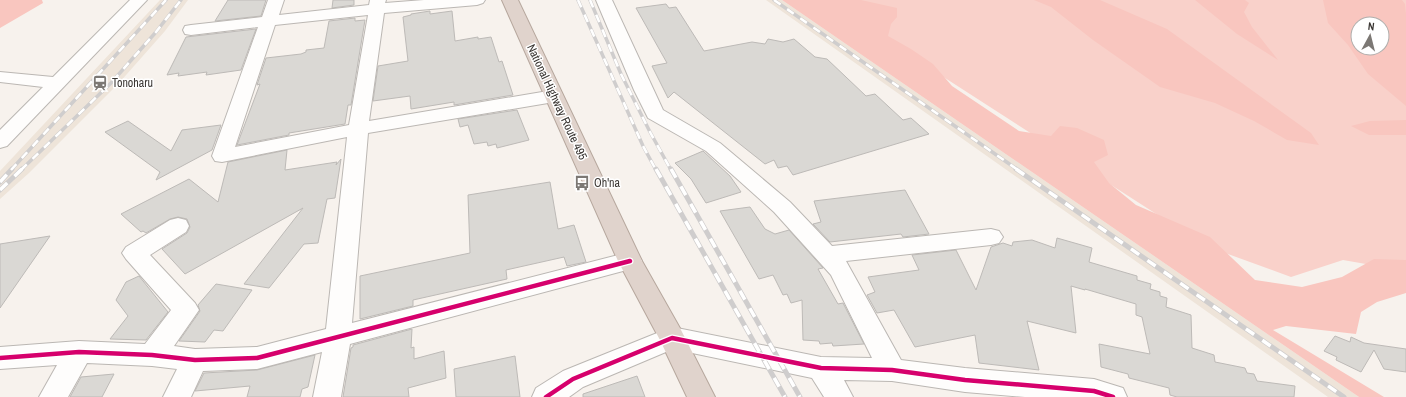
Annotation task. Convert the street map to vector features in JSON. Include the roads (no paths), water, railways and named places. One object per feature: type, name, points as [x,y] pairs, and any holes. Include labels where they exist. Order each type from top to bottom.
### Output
[{"type":"highway","name":"National Highway Route 495","points":[[510,0],[630,261],[672,338],[701,397]]},
{"type":"street","points":[[0,142],[139,0]]},
{"type":"street","points":[[276,0],[222,156],[358,129],[554,96]]},
{"type":"street","points":[[191,30],[268,22],[377,4],[477,0]]},
{"type":"street","points":[[604,0],[655,114],[713,147],[782,207],[840,270],[892,370]]},
{"type":"street","points":[[327,397],[338,337],[358,129],[377,4]]},
{"type":"street","points":[[0,77],[59,83]]},
{"type":"street","points":[[152,355],[186,310],[134,253],[178,226]]},
{"type":"street","points":[[826,255],[991,237]]},
{"type":"street","points":[[0,358],[79,352],[152,355],[195,360],[257,358],[630,261]]},
{"type":"street","points":[[546,397],[573,379],[672,338],[821,368],[892,370],[971,388],[1094,391],[1113,397]]},
{"type":"street","points":[[53,397],[79,352]]},
{"type":"street","points":[[177,397],[195,360]]},
{"type":"street","points":[[821,368],[839,397]]},
{"type":"railway","points":[[11,170],[166,0]]},
{"type":"railway","points":[[21,170],[111,83],[156,32],[181,0]]},
{"type":"railway","points":[[578,0],[643,146],[656,170]]},
{"type":"railway","points":[[590,0],[621,74],[671,170]]},
{"type":"railway","points":[[774,0],[1018,170]]},
{"type":"railway","points":[[0,182],[12,169]]},
{"type":"railway","points":[[0,190],[22,169]]},
{"type":"railway","points":[[656,169],[785,397]]},
{"type":"railway","points":[[671,169],[800,397]]},
{"type":"railway","points":[[1016,169],[1344,397]]},
{"type":"place","name":"Tonoharu","points":[[100,83]]},
{"type":"place","name":"Oh'na","points":[[582,183]]}]
